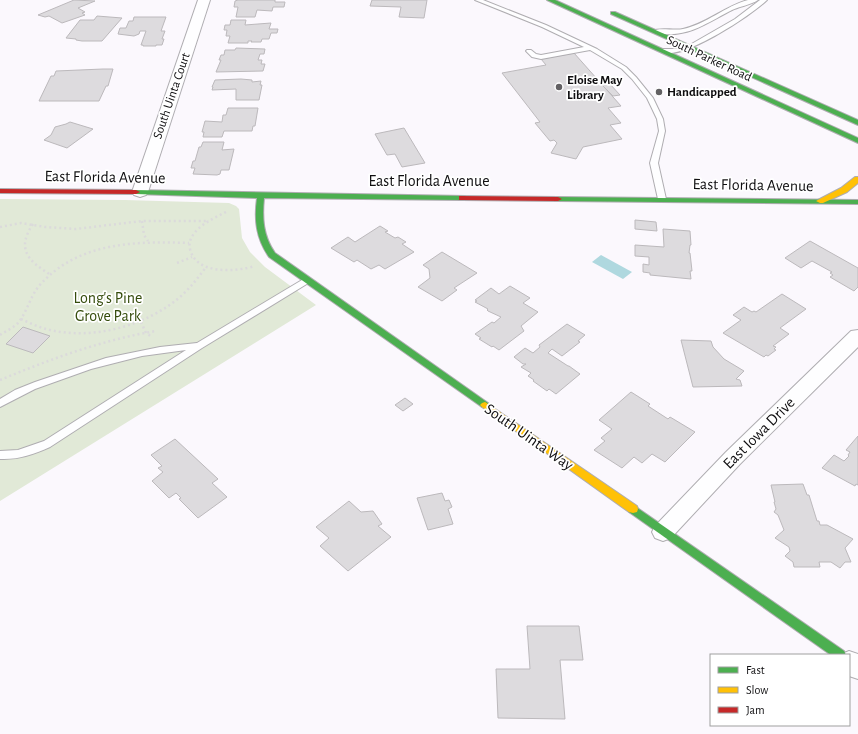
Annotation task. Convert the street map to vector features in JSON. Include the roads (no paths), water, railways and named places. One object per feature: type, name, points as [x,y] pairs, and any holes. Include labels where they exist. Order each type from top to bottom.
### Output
[{"type":"street","name":"South Uinta Court","points":[[140,192],[204,0]]},
{"type":"street","name":"South Parker Road","points":[[550,0],[839,133],[855,144]]},
{"type":"street","name":"South Parker Road","points":[[605,9],[858,122]]},
{"type":"street","points":[[820,201],[844,190],[858,179]]},
{"type":"street","name":"East Florida Avenue","points":[[0,191],[858,202]]},
{"type":"street","name":"South Uinta Way","points":[[261,195],[258,230],[260,238],[266,249],[272,255],[663,532],[840,654]]},
{"type":"street","name":"East Iowa Drive","points":[[663,532],[733,458],[858,336]]},
{"type":"lane","points":[[478,0],[544,26],[590,48],[624,68],[642,88],[656,108],[660,119],[662,131],[659,149],[654,160],[654,167],[662,199]]},
{"type":"lane","points":[[653,31],[674,33],[689,31],[740,4],[755,0]]},
{"type":"lane","points":[[660,51],[676,51],[690,47],[737,20],[764,0]]},
{"type":"lane","points":[[529,51],[534,56],[541,57],[590,48]]},
{"type":"lane","points":[[0,455],[8,456],[27,453],[47,444],[199,346],[307,280]]},
{"type":"lane","points":[[0,404],[30,388],[98,363],[130,354],[169,348],[199,346]]},
{"type":"water","points":[[601,255],[632,272],[623,279],[592,262]]},
{"type":"place","name":"Eloise May Library","points":[[559,87]]},
{"type":"place","name":"Handicapped","points":[[659,92]]},
{"type":"park label","name":"Long's Pine Grove Park","points":[[108,307]]}]
